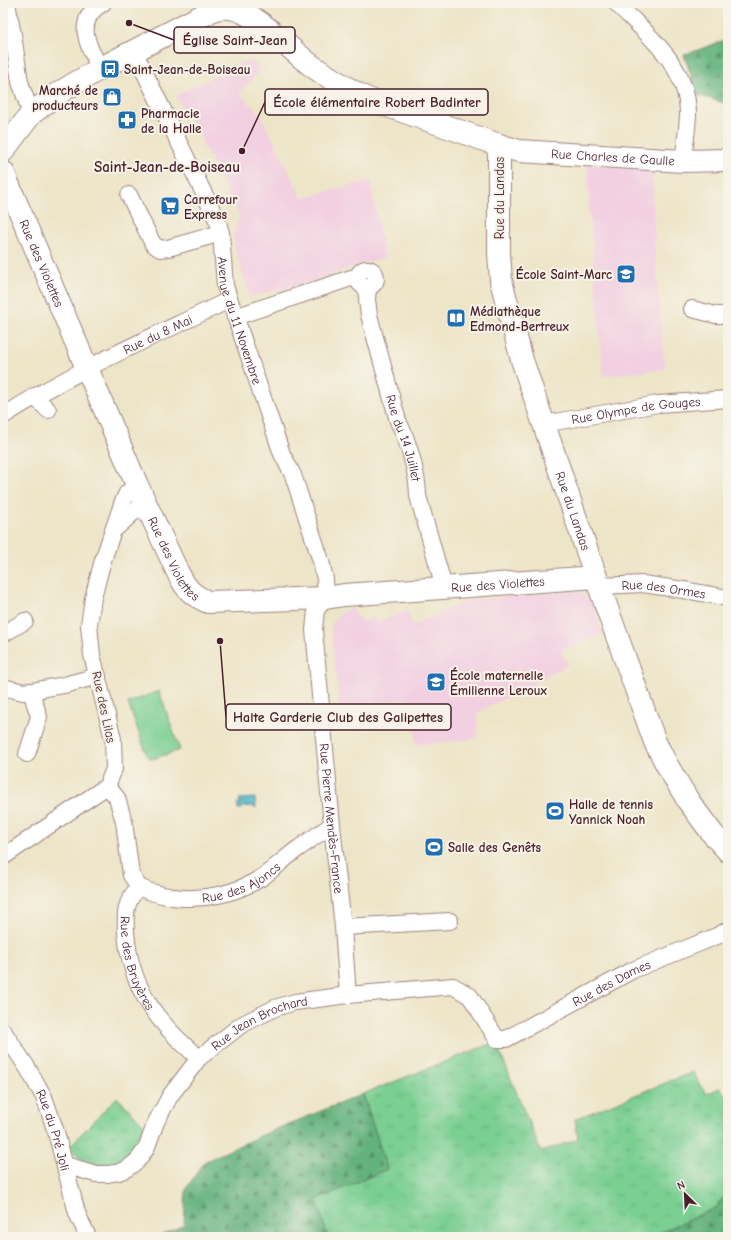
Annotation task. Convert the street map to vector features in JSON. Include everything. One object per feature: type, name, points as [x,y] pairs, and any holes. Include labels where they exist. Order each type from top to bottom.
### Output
[{"type":"street","points":[[7,3],[14,35],[20,82],[30,114]]},
{"type":"street","points":[[101,68],[86,38],[84,26],[90,13],[103,3]]},
{"type":"street","points":[[616,3],[665,52],[674,64],[681,79],[688,114],[683,161]]},
{"type":"street","points":[[4,148],[30,114],[57,94],[101,68],[215,10],[222,4]]},
{"type":"street","name":"Rue Charles de Gaulle","points":[[222,4],[249,16],[269,30],[311,66],[354,92],[368,99],[499,145],[519,151],[683,161],[728,160]]},
{"type":"street","name":"Avenue du 11 Novembre","points":[[134,51],[216,216],[221,233],[225,286],[229,300],[282,454],[293,475],[308,520],[322,567],[326,587],[326,598]]},
{"type":"street","name":"Rue du Landas","points":[[499,145],[498,253],[501,281],[522,360],[655,742],[689,802],[712,833],[728,851]]},
{"type":"street","name":"Rue des Violettes","points":[[3,172],[141,493],[178,575],[185,587],[194,596],[208,602],[326,598],[344,595],[444,588],[598,581]]},
{"type":"street","points":[[129,195],[153,244],[160,249],[221,233]]},
{"type":"street","name":"Rue du 14 Juillet","points":[[235,317],[351,278],[363,283],[369,315],[398,421],[404,432],[418,485],[418,496],[444,588]]},
{"type":"street","name":"Rue du 8 Mai","points":[[3,416],[34,396],[86,368],[229,300]]},
{"type":"street","points":[[692,310],[716,315],[728,315]]},
{"type":"street","points":[[34,396],[48,410]]},
{"type":"street","name":"Rue Olympe de Gouges","points":[[544,424],[658,404],[728,399]]},
{"type":"street","name":"Rue des Lilas","points":[[107,786],[114,769],[113,739],[92,655],[89,625],[93,598],[114,529],[141,493]]},
{"type":"street","name":"Rue des Ormes","points":[[598,581],[643,584],[728,598]]},
{"type":"street","name":"Rue Pierre Mendès-France","points":[[326,598],[316,610],[314,630],[343,927],[348,995]]},
{"type":"street","points":[[3,634],[25,621]]},
{"type":"street","points":[[3,687],[23,692],[31,692],[98,676]]},
{"type":"street","points":[[27,754],[39,716],[31,692]]},
{"type":"street","points":[[3,857],[107,786],[117,798],[124,822],[131,875],[139,887]]},
{"type":"street","name":"Rue des Ajoncs","points":[[139,887],[151,893],[186,899],[216,896],[241,888],[260,878],[332,825]]},
{"type":"street","name":"Rue des Bruyères","points":[[139,887],[131,895],[127,905],[125,920],[127,948],[130,963],[140,991],[156,1016],[179,1041],[199,1058]]},
{"type":"street","points":[[343,927],[450,921]]},
{"type":"street","name":"Rue des Dames","points":[[497,1039],[506,1039],[633,970],[717,936],[728,930]]},
{"type":"street","name":"Rue Jean Brochard","points":[[65,1165],[96,1174],[119,1172],[128,1168],[137,1161],[146,1149],[152,1137],[156,1122],[170,1096],[199,1058],[241,1025],[275,1008],[295,1002],[348,995],[453,986],[470,996],[497,1039]]},
{"type":"street","name":"Rue du Pré Joli","points":[[3,1031],[27,1067],[44,1097],[65,1165],[77,1213],[88,1237]]},
{"type":"shaded area","points":[[251,59],[260,69],[240,94],[261,115],[302,199],[370,180],[385,258],[357,265],[314,281],[250,297],[235,249],[233,235],[240,217],[186,110],[183,111],[176,95]]},
{"type":"shaded area","name":"École Saint-Marc","points":[[587,164],[652,167],[655,253],[665,369],[603,376],[590,223]]},
{"type":"shaded area","name":"École maternelle Émilienne Leroux","points":[[578,591],[593,601],[603,634],[561,650],[568,665],[477,713],[478,735],[474,739],[416,745],[411,704],[406,699],[339,707],[331,630],[335,618],[347,609],[352,607],[357,618],[360,617],[362,622],[374,617],[377,622],[407,611],[413,625],[470,600],[498,598],[500,596]]},
{"type":"green space","points":[[728,39],[728,104],[698,95],[684,55]]},
{"type":"green space","points":[[159,691],[180,750],[152,759],[147,755],[128,703]]},
{"type":"green space","points":[[490,1044],[499,1050],[541,1152],[578,1139],[575,1119],[693,1072],[706,1094],[720,1088],[728,1100],[728,1191],[717,1207],[651,1237],[328,1237],[316,1200],[387,1169],[363,1094]]},
{"type":"green space","points":[[363,1094],[387,1169],[316,1200],[328,1237],[157,1237],[184,1225],[186,1189],[204,1162],[262,1135]]},
{"type":"green space","points":[[117,1097],[145,1126],[141,1139],[134,1151],[127,1158],[118,1163],[100,1166],[91,1164],[75,1154],[69,1147]]},
{"type":"green space","points":[[728,1191],[728,1237],[651,1237],[717,1207]]},
{"type":"water","points":[[255,798],[256,808],[251,806],[238,809],[237,804],[240,804],[239,799]]},
{"type":"place","name":"Église Saint-Jean","points":[[129,23]]},
{"type":"place","name":"Saint-Jean-de-Boiseau","points":[[110,69]]},
{"type":"place","name":"Marché de producteurs","points":[[112,97]]},
{"type":"place","name":"Pharmacie de la Halle","points":[[127,120]]},
{"type":"place","name":"École élémentaire Robert Badinter","points":[[242,151]]},
{"type":"place","name":"Carrefour Express","points":[[170,206]]},
{"type":"place","name":"École Saint-Marc","points":[[626,274]]},
{"type":"place","name":"Médiathèque Edmond-Bertreux","points":[[456,318]]},
{"type":"place","name":"Halte Garderie Club des Galipettes","points":[[220,641]]},
{"type":"place","name":"École maternelle Émilienne Leroux","points":[[436,682]]},
{"type":"place","name":"Halle de tennis Yannick Noah","points":[[555,811]]},
{"type":"place","name":"Salle des Genêts","points":[[434,847]]},
{"type":"district","name":"Saint-Jean-de-Boiseau","points":[[167,167]]}]
